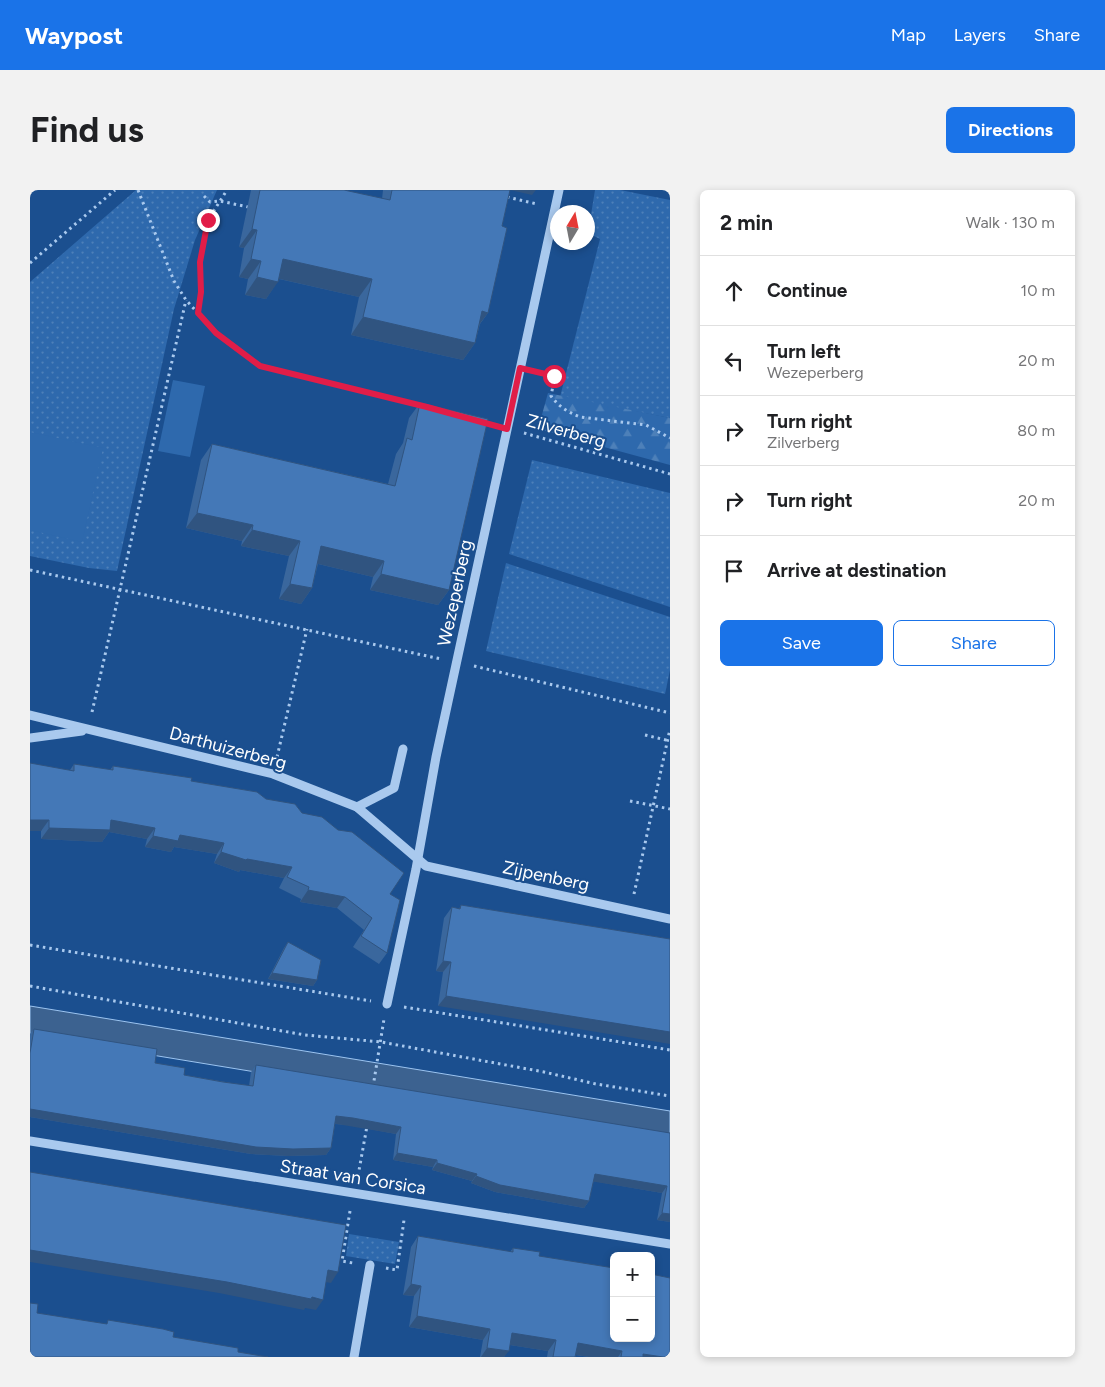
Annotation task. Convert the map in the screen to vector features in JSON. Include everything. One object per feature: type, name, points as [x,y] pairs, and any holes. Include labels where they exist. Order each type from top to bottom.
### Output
[{"type":"street","name":"Wezeperberg","points":[[556,205],[559,190]]},
{"type":"street","name":"Wezeperberg","points":[[387,1004],[436,757],[550,231]]},
{"type":"street","name":"Darthuizerberg","points":[[30,715],[273,774],[357,806],[417,859]]},
{"type":"street","name":"Darthuizerberg","points":[[30,738],[88,730]]},
{"type":"street","points":[[357,806],[394,788],[403,749]]},
{"type":"street","name":"Zijpenberg","points":[[417,859],[426,866],[670,919]]},
{"type":"street","name":"Straat van Corsica","points":[[30,1141],[670,1244]]},
{"type":"street","points":[[354,1357],[370,1265]]},
{"type":"path","points":[[30,263],[115,190]]},
{"type":"path","points":[[138,190],[174,281],[186,300],[216,333],[260,366],[427,407]]},
{"type":"path","points":[[198,313],[201,292],[200,262],[208,220],[227,190]]},
{"type":"path","points":[[204,196],[210,202],[220,201],[248,207]]},
{"type":"path","points":[[502,196],[550,207]]},
{"type":"path","points":[[88,730],[186,300]]},
{"type":"path","points":[[520,368],[554,376],[551,396],[558,405],[572,414],[646,425],[670,438]]},
{"type":"path","name":"Zilverberg","points":[[507,429],[670,474]]},
{"type":"path","points":[[30,570],[457,662],[670,713]]},
{"type":"path","points":[[273,774],[307,629]]},
{"type":"path","points":[[630,911],[670,729]]},
{"type":"path","points":[[645,735],[669,740]]},
{"type":"path","points":[[630,801],[670,809]]},
{"type":"path","points":[[30,945],[670,1050]]},
{"type":"path","points":[[30,986],[305,1035],[381,1042],[544,1072],[596,1084],[670,1096]]},
{"type":"path","points":[[372,1096],[381,1042]]},
{"type":"path","points":[[368,1123],[342,1261],[396,1270],[407,1202]]},
{"type":"green space","points":[[136,190],[217,190],[195,240],[174,309],[117,571],[89,568],[30,556],[30,282]]},
{"type":"green space","points":[[595,190],[620,190],[670,200],[670,418],[560,397],[600,239],[595,236],[595,205],[593,205]]},
{"type":"green space","points":[[173,380],[205,386],[190,457],[158,451]]},
{"type":"green space","points":[[548,393],[670,418],[670,465],[538,429]]},
{"type":"green space","points":[[30,432],[103,448],[82,542],[30,530]]},
{"type":"green space","points":[[532,460],[670,493],[670,607],[509,554]]},
{"type":"green space","points":[[506,563],[670,617],[670,670],[665,694],[486,651]]},
{"type":"green space","points":[[349,1234],[399,1242],[395,1264],[346,1256]]},
{"type":"shaded area","points":[[30,1006],[670,1111],[670,1140],[30,1035]]},
{"type":"building","points":[[260,190],[344,190],[390,200],[392,190],[510,190],[502,226],[507,228],[488,313],[482,311],[475,343],[363,317],[372,279],[283,259],[278,282],[257,277],[261,261],[251,259],[257,230],[252,229]]},
{"type":"building","points":[[420,403],[488,419],[449,590],[381,574],[384,561],[321,546],[312,588],[290,584],[300,541],[252,530],[253,525],[197,513],[212,444],[395,486],[407,438],[412,440]]},
{"type":"building","points":[[30,763],[74,771],[74,764],[113,770],[113,766],[192,778],[191,781],[257,792],[266,799],[295,804],[302,813],[322,817],[338,830],[352,832],[404,873],[390,894],[400,900],[387,953],[361,936],[372,918],[345,897],[308,890],[309,887],[287,877],[292,867],[246,860],[221,852],[224,843],[180,835],[178,841],[153,836],[155,828],[111,820],[110,830],[49,828],[49,820],[30,820]]},
{"type":"building","points":[[461,905],[670,939],[670,1032],[446,996],[451,962],[443,961],[452,907],[460,909]]},
{"type":"building","points":[[288,942],[321,960],[317,980],[272,973]]},
{"type":"building","points":[[34,1029],[157,1049],[155,1063],[185,1068],[184,1075],[223,1082],[253,1086],[256,1065],[670,1133],[670,1214],[662,1213],[667,1186],[595,1174],[589,1201],[500,1185],[476,1176],[477,1174],[437,1163],[437,1160],[397,1153],[401,1127],[353,1118],[336,1116],[331,1148],[293,1149],[256,1147],[30,1109],[30,1053]]},
{"type":"building","points":[[30,1172],[346,1225],[338,1272],[328,1270],[323,1300],[227,1282],[30,1250]]},
{"type":"building","points":[[418,1236],[513,1252],[513,1248],[540,1252],[539,1256],[610,1267],[610,1342],[655,1342],[655,1275],[670,1278],[670,1357],[643,1354],[643,1357],[621,1357],[622,1351],[578,1343],[575,1357],[553,1357],[556,1340],[512,1333],[509,1351],[487,1348],[490,1329],[417,1316],[421,1286],[411,1284]]},
{"type":"building","points":[[30,1303],[38,1304],[37,1313],[107,1324],[108,1320],[163,1329],[174,1332],[173,1337],[238,1348],[238,1352],[268,1357],[30,1357]]},
{"type":"route","points":[[208,220],[200,262],[201,292],[198,313],[216,333],[260,366],[427,407],[507,429],[520,368],[554,376]]}]
